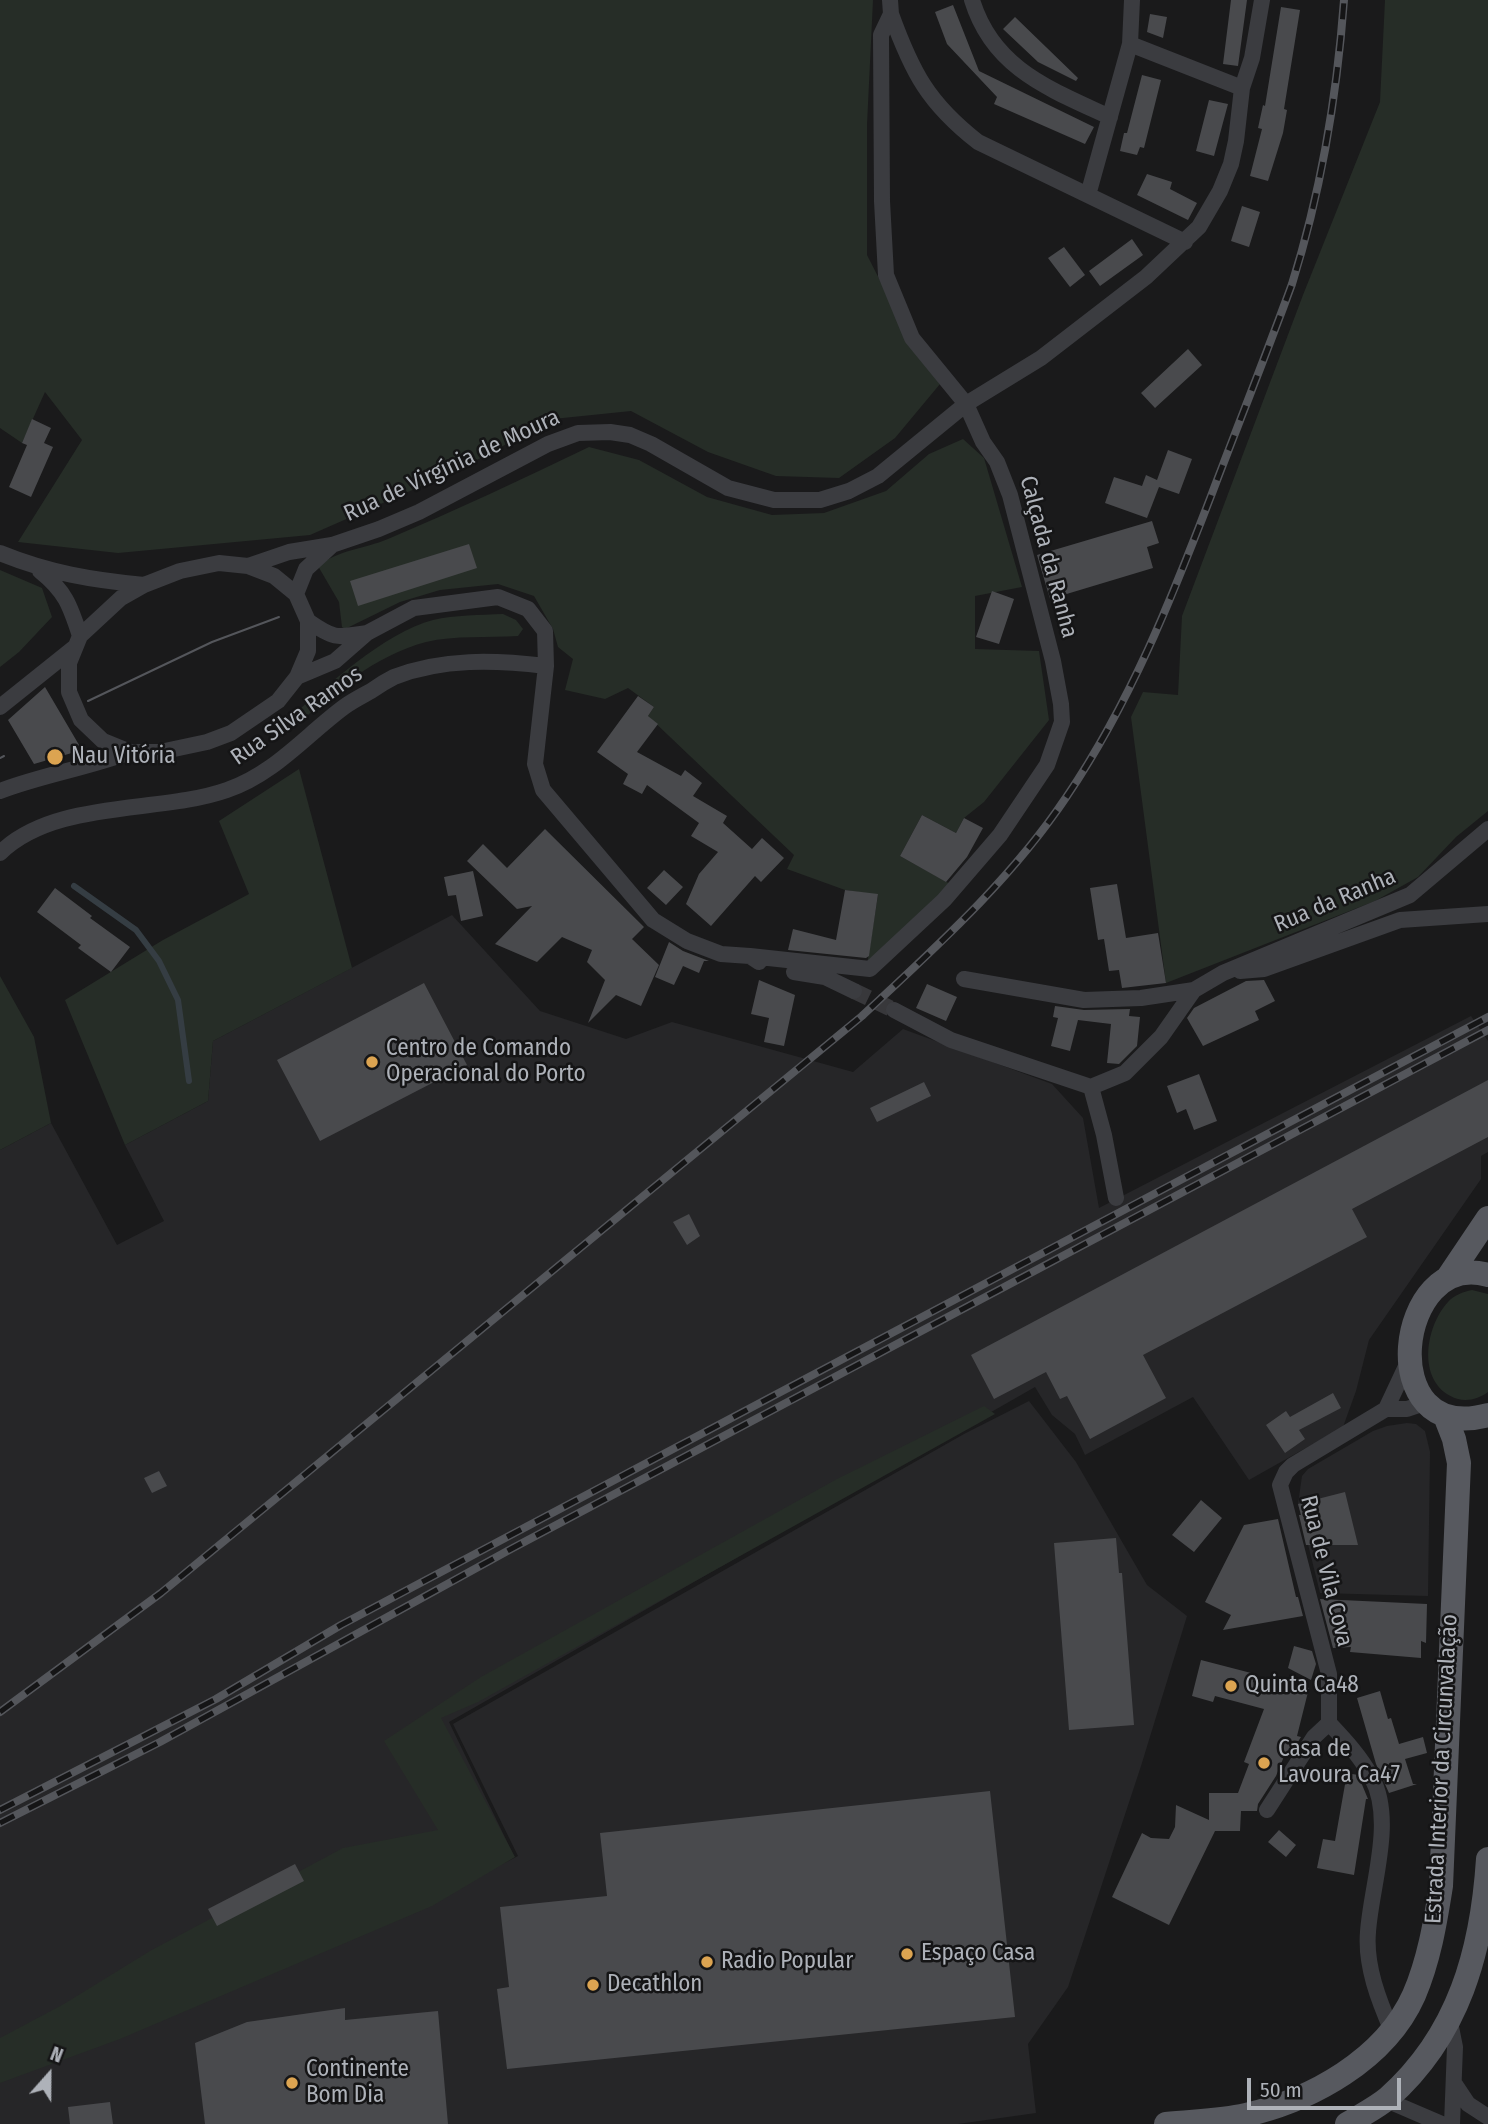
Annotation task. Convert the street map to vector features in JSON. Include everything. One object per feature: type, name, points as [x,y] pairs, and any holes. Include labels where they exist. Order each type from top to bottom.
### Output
[{"type":"main road","points":[[1409,1359],[1411,1336],[1420,1309],[1433,1290],[1449,1276],[1488,1218]]},
{"type":"main road","points":[[1449,1276],[1473,1271],[1488,1275]]},
{"type":"main road","name":"Estrada Interior da Circunvalação","points":[[1166,2124],[1245,2115],[1309,2095],[1359,2062],[1392,2031],[1413,1997],[1431,1948],[1441,1886],[1459,1463],[1454,1439],[1413,1382],[1409,1359]]},
{"type":"main road","points":[[1435,1409],[1470,1420],[1488,1415]]},
{"type":"main road","points":[[1357,2121],[1386,2100],[1419,2066],[1450,2022],[1474,1961],[1486,1895],[1488,1859]]},
{"type":"street","points":[[972,0],[988,37],[1026,76],[1110,117]]},
{"type":"street","points":[[1088,195],[1130,44],[1132,0]]},
{"type":"street","name":"Rua de Virgínia de Moura","points":[[248,566],[289,552],[332,545],[379,529],[419,512],[548,444],[578,433],[610,432],[630,435],[728,488],[758,497],[791,502],[820,500],[849,491],[878,476],[966,404],[1041,358],[1146,277],[1199,227],[1220,191],[1231,164],[1242,88],[1252,58],[1262,0]]},
{"type":"street","points":[[891,7],[907,56],[926,89],[950,120],[978,142],[1185,242]]},
{"type":"street","name":"Calçada da Ranha","points":[[367,633],[414,608],[498,597],[528,608],[545,632],[546,666],[535,764],[542,790],[653,919],[687,941],[721,954],[876,964],[944,900],[1000,835],[1047,765],[1062,722],[1061,704],[1053,662],[1010,495],[997,462],[983,442],[966,404],[912,338],[886,275],[882,201],[881,35],[891,7]]},
{"type":"street","points":[[1130,44],[1242,88]]},
{"type":"street","name":"Rua de Virgínia de Moura","points":[[296,594],[306,569],[332,545]]},
{"type":"street","points":[[0,553],[35,567],[86,579],[144,585]]},
{"type":"street","points":[[0,708],[77,641],[121,598],[180,570],[219,563],[248,566],[274,576],[296,594],[308,621],[308,651],[298,677],[278,701],[231,733],[206,742],[160,752],[130,752],[107,761],[25,781],[0,791]]},
{"type":"street","points":[[35,567],[57,585],[68,600],[77,641],[69,663],[69,692],[81,720],[103,741],[130,752]]},
{"type":"street","points":[[308,621],[328,635],[339,637],[367,633]]},
{"type":"street","points":[[298,677],[335,661],[367,633]]},
{"type":"street","name":"Rua Silva Ramos","points":[[0,853],[29,831],[80,816],[203,797],[243,784],[270,769],[345,706],[393,678],[452,663],[482,661],[546,666]]},
{"type":"street","name":"Rua da Ranha","points":[[1091,1087],[1125,1073],[1161,1037],[1194,990],[1223,973],[1410,895],[1488,829]]},
{"type":"street","name":"Rua da Ranha","points":[[1223,973],[1264,969],[1400,920],[1488,914]]},
{"type":"street","points":[[750,956],[765,966],[824,978],[854,992]]},
{"type":"street","points":[[964,979],[1084,1000],[1141,998],[1194,990]]},
{"type":"street","points":[[894,1010],[951,1040],[1091,1087],[1104,1135],[1116,1198]]},
{"type":"street","points":[[1386,1409],[1409,1359]]},
{"type":"street","name":"Rua de Vila Cova","points":[[1329,1723],[1329,1674],[1280,1485],[1293,1465],[1386,1409],[1435,1409]]},
{"type":"street","points":[[1267,1810],[1314,1737],[1329,1723],[1353,1748],[1374,1780],[1382,1823],[1367,1935],[1378,2000],[1392,2031]]},
{"type":"street","points":[[1450,2022],[1455,2047],[1452,2124]]},
{"type":"street","points":[[1454,2083],[1468,2104],[1488,2117]]},
{"type":"street","points":[[1386,2100],[1441,2124]]},
{"type":"shaded area","points":[[0,0],[873,0],[867,125],[867,255],[918,355],[940,384],[895,438],[839,478],[776,476],[708,452],[631,411],[553,419],[460,469],[310,535],[118,553],[18,542],[82,440],[45,392],[22,443],[0,428]]},
{"type":"shaded area","points":[[1385,0],[1488,0],[1488,811],[1456,837],[1418,877],[1375,901],[1166,983],[1131,717],[1143,692],[1178,695],[1182,616],[1303,295],[1380,102]]},
{"type":"shaded area","points":[[963,439],[984,458],[1022,587],[975,596],[975,649],[1039,651],[1049,720],[984,802],[964,818],[956,833],[922,815],[900,856],[952,885],[867,965],[878,895],[845,890],[787,869],[794,855],[648,716],[654,707],[628,688],[605,699],[565,690],[573,659],[558,647],[553,629],[534,596],[498,584],[440,590],[400,602],[345,629],[342,627],[339,602],[318,566],[334,556],[413,528],[589,447],[639,460],[707,497],[772,515],[824,513],[886,491],[929,454]]},
{"type":"shaded area","points":[[0,570],[42,588],[52,617],[19,652],[0,667]]},
{"type":"shaded area","points":[[503,614],[516,620],[523,629],[518,636],[448,638],[407,648],[356,676],[295,727],[287,720],[376,648],[415,626],[450,617]]},
{"type":"shaded area","points":[[299,769],[352,968],[213,1041],[208,1101],[125,1145],[65,1000],[163,940],[249,894],[219,821]]},
{"type":"shaded area","points":[[452,915],[540,1011],[626,1039],[672,1022],[853,1072],[903,1029],[1052,1084],[1083,1118],[1099,1208],[1471,1016],[1488,1041],[1488,1152],[1481,1156],[1481,1179],[1369,1340],[1356,1391],[1343,1427],[1249,1480],[1193,1397],[1085,1455],[1075,1434],[1052,1415],[1035,1387],[449,1722],[513,1854],[326,1945],[402,1915],[518,1856],[453,1724],[964,1434],[1029,1401],[1076,1462],[1147,1585],[1187,1616],[1068,1987],[1028,2044],[1036,2113],[958,2124],[0,2124],[0,1150],[51,1123],[117,1245],[164,1221],[125,1145],[208,1101],[213,1041]]},
{"type":"shaded area","points":[[0,976],[34,1037],[51,1123],[0,1150]]},
{"type":"shaded area","points":[[1472,1290],[1488,1294],[1488,1392],[1474,1399],[1462,1400],[1445,1392],[1435,1382],[1428,1355],[1434,1326],[1440,1313],[1453,1297]]},
{"type":"shaded area","points":[[984,1406],[995,1414],[478,1702],[441,1718],[515,1857],[432,1906],[120,2039],[0,2083],[0,2038],[64,2004],[150,1951],[343,1848],[438,1830],[384,1741],[481,1677],[837,1479]]},
{"type":"shaded area","points":[[1407,1423],[1416,1424],[1425,1431],[1430,1452],[1428,1596],[1320,1593],[1298,1504],[1302,1476],[1308,1469],[1373,1431]]},
{"type":"building","points":[[1231,0],[1247,0],[1238,66],[1223,64]]},
{"type":"building","points":[[953,5],[979,71],[1094,127],[1085,144],[994,104],[997,97],[947,44],[935,12]]},
{"type":"building","points":[[1281,7],[1300,10],[1284,109],[1287,110],[1283,133],[1268,181],[1250,176],[1262,129],[1258,128],[1263,105],[1265,106]]},
{"type":"building","points":[[1150,14],[1167,17],[1163,38],[1147,32]]},
{"type":"building","points":[[1015,17],[1078,78],[1076,81],[1038,62],[1003,29]]},
{"type":"building","points":[[1142,75],[1161,80],[1144,148],[1140,147],[1137,155],[1120,151]]},
{"type":"building","points":[[1209,100],[1228,104],[1214,156],[1196,151]]},
{"type":"building","points":[[1147,174],[1172,182],[1170,189],[1197,203],[1188,220],[1137,195]]},
{"type":"building","points":[[1242,206],[1260,212],[1249,247],[1231,241]]},
{"type":"building","points":[[1132,239],[1143,255],[1100,286],[1089,271]]},
{"type":"building","points":[[1064,247],[1085,275],[1070,287],[1048,258]]},
{"type":"building","points":[[1188,349],[1202,365],[1155,408],[1141,393]]},
{"type":"building","points":[[32,419],[51,428],[44,443],[53,447],[31,497],[9,487],[27,445],[22,443]]},
{"type":"building","points":[[1168,450],[1192,459],[1179,494],[1159,487],[1147,518],[1105,503],[1114,477],[1142,486],[1146,475],[1157,480]]},
{"type":"building","points":[[1152,521],[1159,543],[1147,547],[1153,568],[1050,599],[1037,555]]},
{"type":"building","points":[[469,544],[477,568],[358,606],[350,581]]},
{"type":"building","points":[[992,591],[1014,599],[999,644],[976,637]]},
{"type":"building","points":[[45,687],[82,750],[34,764],[8,720]]},
{"type":"building","points":[[638,696],[654,707],[648,716],[658,724],[637,752],[681,776],[685,770],[702,783],[693,796],[727,816],[723,823],[752,849],[762,838],[784,858],[761,882],[755,876],[711,926],[686,904],[699,874],[718,852],[691,836],[699,823],[647,785],[642,794],[623,784],[628,774],[597,752]]},
{"type":"building","points":[[922,815],[956,833],[964,818],[983,828],[967,857],[946,882],[900,856]]},
{"type":"building","points":[[545,829],[644,927],[632,939],[659,965],[641,1006],[616,995],[588,1023],[605,980],[587,962],[592,950],[562,937],[537,962],[495,944],[532,906],[517,909],[467,861],[483,844],[507,868]]},
{"type":"building","points":[[664,870],[683,887],[666,905],[647,888]]},
{"type":"building","points":[[473,871],[483,916],[461,921],[456,895],[448,896],[444,877]]},
{"type":"building","points":[[1117,884],[1126,938],[1158,933],[1166,983],[1122,988],[1119,970],[1109,971],[1104,939],[1098,940],[1090,888]]},
{"type":"building","points":[[55,888],[130,947],[111,972],[78,948],[81,945],[37,912]]},
{"type":"building","points":[[845,890],[878,894],[869,956],[866,958],[788,950],[793,929],[836,940]]},
{"type":"building","points":[[669,942],[683,951],[709,961],[704,961],[699,973],[683,966],[674,985],[655,977]]},
{"type":"building","points":[[759,980],[795,995],[784,1046],[764,1042],[769,1018],[751,1014]]},
{"type":"building","points":[[1264,980],[1275,1001],[1255,1011],[1259,1020],[1203,1046],[1187,1018],[1194,1008],[1246,981]]},
{"type":"building","name":"Centro de Comando Operacional do Porto","points":[[424,983],[467,1065],[320,1141],[277,1060]]},
{"type":"building","points":[[927,984],[957,997],[946,1021],[916,1008]]},
{"type":"building","points":[[1055,1006],[1084,1010],[1130,1009],[1129,1016],[1140,1017],[1137,1046],[1119,1064],[1107,1063],[1111,1024],[1078,1020],[1070,1051],[1051,1046],[1058,1018],[1053,1017]]},
{"type":"building","points":[[1199,1074],[1217,1121],[1194,1130],[1186,1109],[1177,1113],[1167,1086]]},
{"type":"building","points":[[1488,1080],[1488,1137],[1352,1209],[1367,1237],[1143,1355],[1166,1398],[1090,1439],[1067,1396],[1060,1399],[1046,1372],[994,1399],[971,1355]]},
{"type":"building","points":[[924,1082],[931,1096],[877,1122],[870,1108]]},
{"type":"building","points":[[689,1214],[700,1236],[687,1245],[673,1222]]},
{"type":"building","points":[[1333,1393],[1341,1408],[1299,1430],[1305,1439],[1285,1453],[1266,1425],[1286,1411],[1290,1417]]},
{"type":"building","points":[[159,1471],[167,1486],[152,1493],[144,1478]]},
{"type":"building","points":[[1345,1492],[1358,1545],[1306,1545],[1298,1504]]},
{"type":"building","points":[[1201,1500],[1222,1518],[1194,1552],[1172,1535]]},
{"type":"building","points":[[1278,1519],[1303,1616],[1223,1630],[1231,1615],[1205,1602],[1244,1525]]},
{"type":"building","points":[[1116,1538],[1119,1573],[1122,1573],[1134,1725],[1069,1730],[1054,1543]]},
{"type":"building","points":[[1320,1599],[1427,1604],[1426,1643],[1421,1641],[1421,1658],[1350,1652],[1351,1647],[1333,1648]]},
{"type":"building","points":[[1294,1646],[1312,1651],[1316,1664],[1311,1680],[1288,1668]]},
{"type":"building","points":[[1201,1660],[1255,1674],[1253,1682],[1283,1690],[1285,1682],[1309,1688],[1297,1736],[1301,1737],[1289,1756],[1285,1754],[1276,1776],[1258,1804],[1257,1811],[1241,1811],[1240,1831],[1215,1831],[1169,1925],[1112,1897],[1142,1833],[1151,1838],[1169,1839],[1175,1827],[1176,1805],[1209,1820],[1209,1793],[1238,1793],[1249,1764],[1244,1762],[1264,1709],[1215,1696],[1213,1702],[1192,1696]]},
{"type":"building","points":[[1380,1691],[1399,1744],[1423,1737],[1427,1753],[1405,1759],[1413,1784],[1417,1784],[1389,1793],[1376,1764],[1357,1698]]},
{"type":"building","points":[[1347,1773],[1358,1775],[1368,1799],[1354,1875],[1317,1868],[1323,1839],[1335,1841]]},
{"type":"building","points":[[990,1791],[1015,2017],[507,2069],[497,1989],[509,1987],[500,1907],[607,1896],[600,1833]]},
{"type":"building","points":[[1279,1830],[1296,1845],[1286,1857],[1268,1842]]},
{"type":"building","points":[[295,1864],[304,1881],[217,1926],[208,1909]]},
{"type":"building","name":"Continente Bom Dia","points":[[345,2008],[345,2020],[438,2011],[448,2124],[205,2124],[195,2043],[247,2022]]},
{"type":"building","points":[[110,2102],[113,2124],[70,2124],[68,2107]]},
{"type":"waterway","points":[[74,886],[136,930],[159,961],[178,1000],[189,1081]]},
{"type":"tunnel","points":[[854,991],[894,1010]]},
{"type":"tram line","points":[[88,701],[212,642],[279,617]]},
{"type":"tram line","points":[[0,758],[4,756]]},
{"type":"railway","points":[[0,1712],[161,1593],[862,1016],[971,912],[1045,827],[1090,761],[1148,650],[1196,535],[1292,284],[1326,143],[1344,0]]},
{"type":"railway","points":[[0,1810],[216,1699],[341,1625],[1488,1017]]},
{"type":"railway","points":[[0,1823],[160,1742],[511,1549],[1488,1030]]},
{"type":"place","name":"Nau Vitória","points":[[55,757]]},
{"type":"place","name":"Centro de Comando Operacional do Porto","points":[[372,1062]]},
{"type":"place","name":"Quinta Ca48","points":[[1231,1686]]},
{"type":"place","name":"Casa de Lavoura Ca47","points":[[1264,1763]]},
{"type":"place","name":"Espaço Casa","points":[[907,1954]]},
{"type":"place","name":"Radio Popular","points":[[707,1962]]},
{"type":"place","name":"Decathlon","points":[[593,1985]]},
{"type":"place","name":"Continente Bom Dia","points":[[292,2083]]}]
